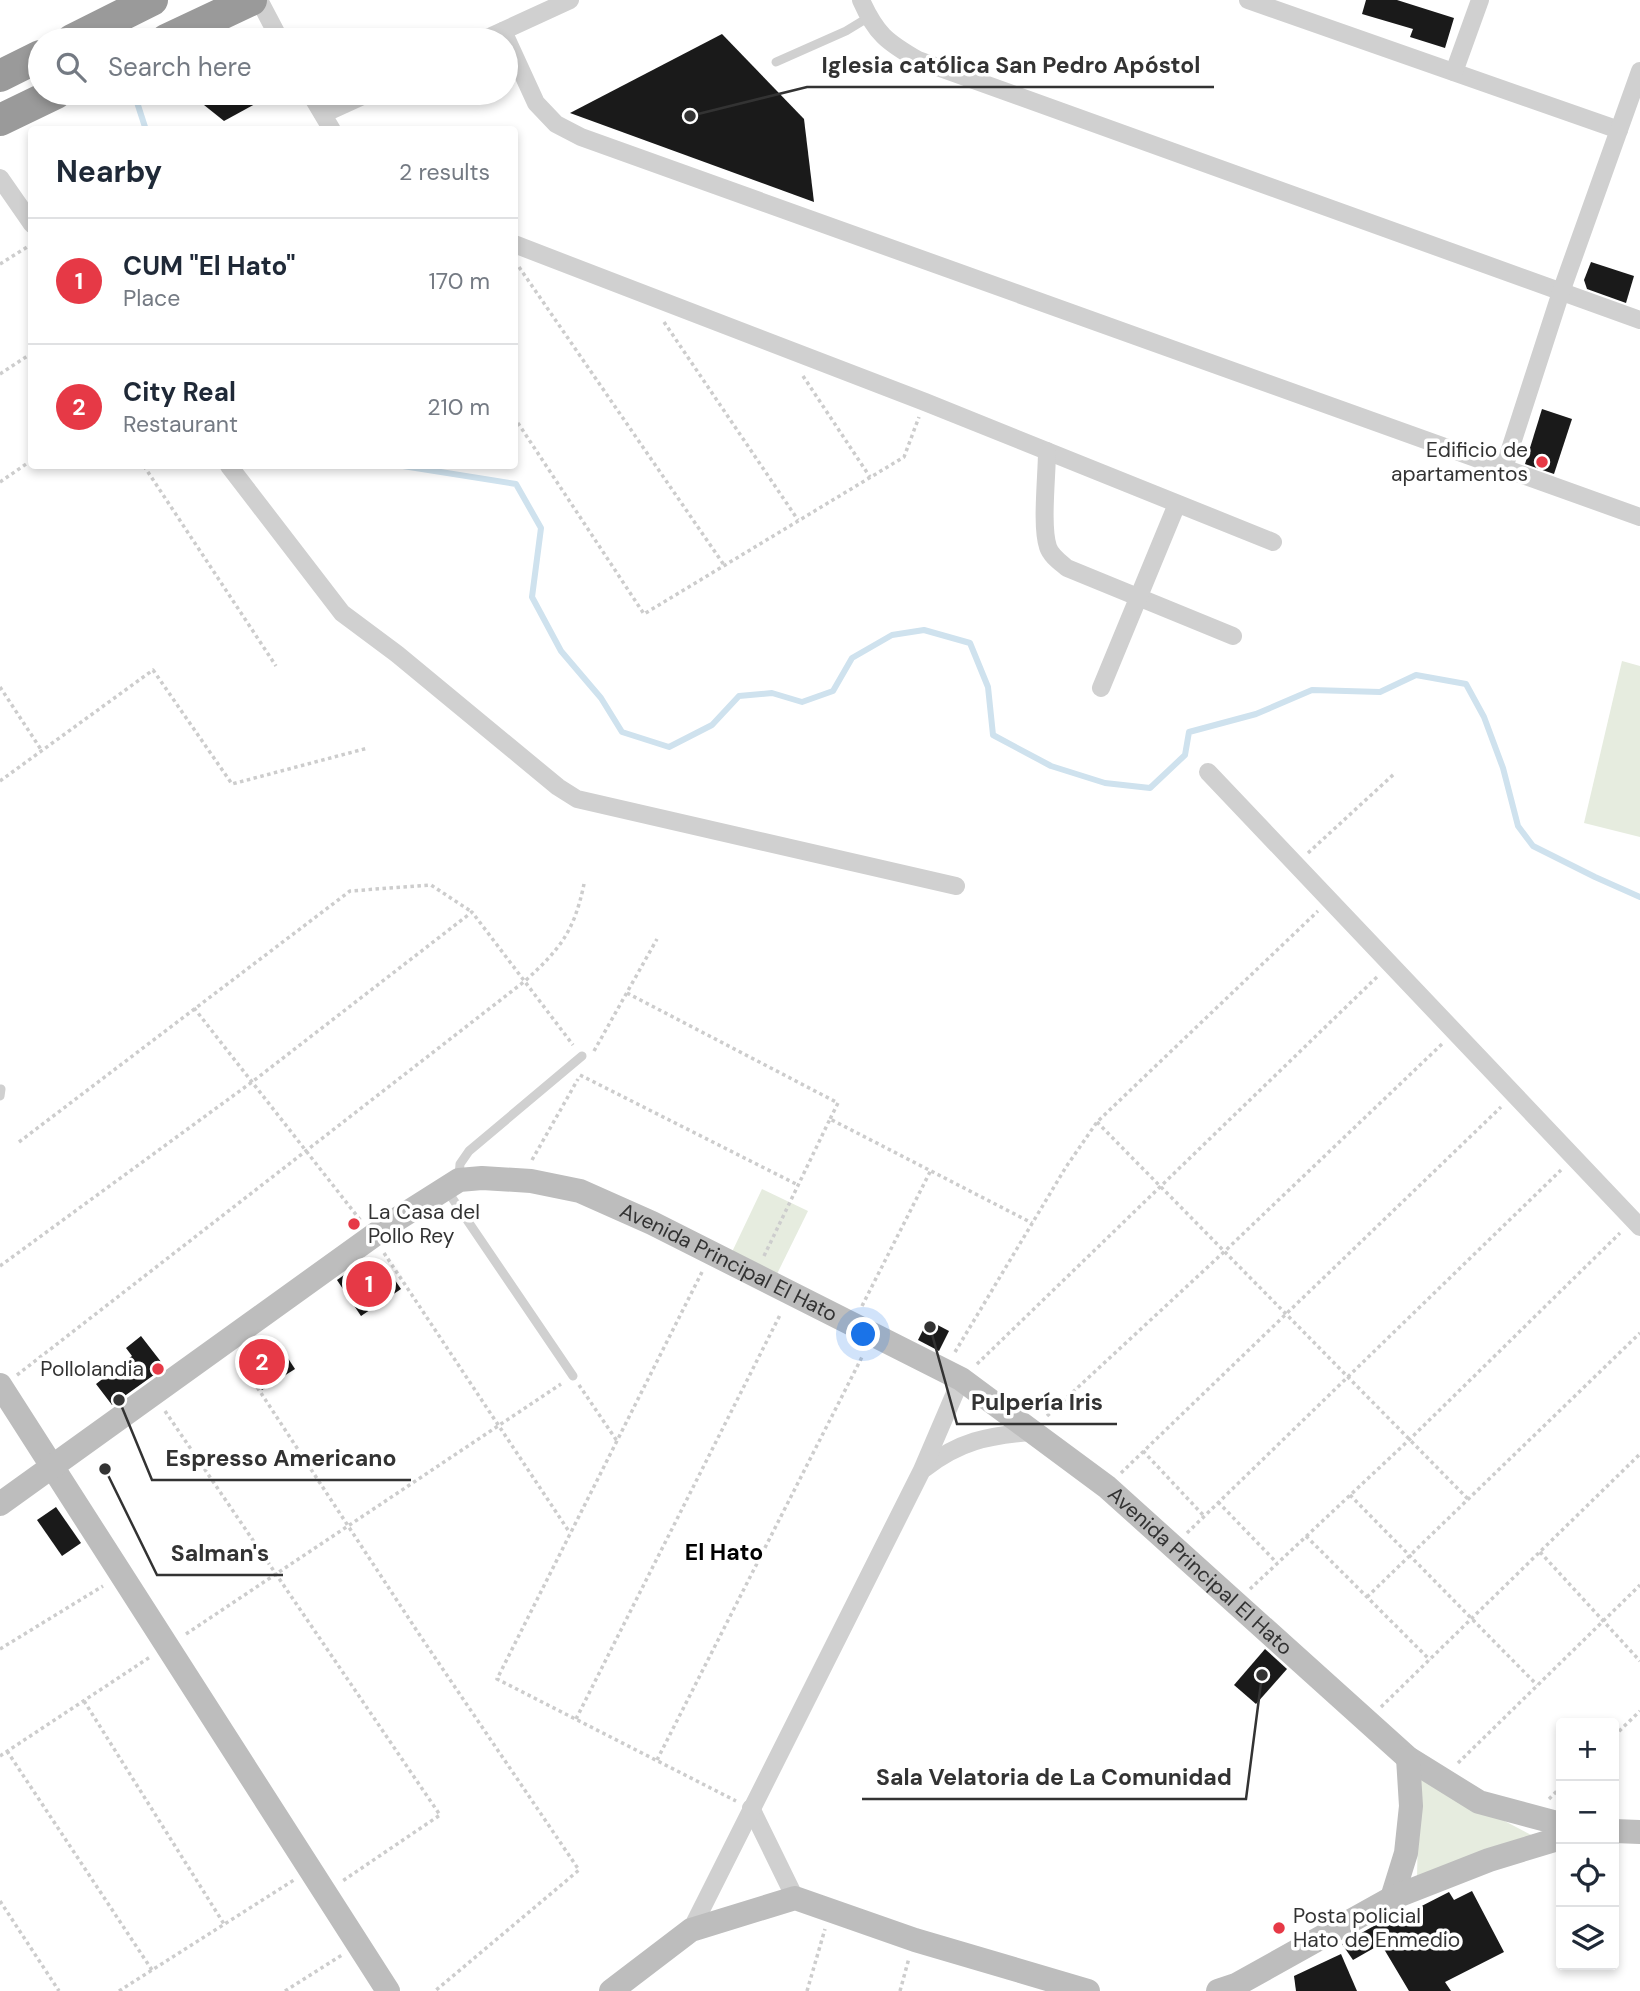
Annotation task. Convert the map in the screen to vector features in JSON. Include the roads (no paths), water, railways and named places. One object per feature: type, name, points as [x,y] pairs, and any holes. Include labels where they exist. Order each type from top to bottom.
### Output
[{"type":"highway","points":[[96,28],[152,0]]},
{"type":"highway","points":[[192,28],[251,0]]},
{"type":"highway","points":[[0,76],[28,62]]},
{"type":"highway","points":[[0,120],[31,105]]},
{"type":"street","points":[[259,0],[273,28]]},
{"type":"street","points":[[509,28],[570,0]]},
{"type":"street","points":[[861,0],[869,18],[890,44],[918,60],[1640,320]]},
{"type":"street","points":[[1248,0],[1295,8],[1454,72],[1619,130]]},
{"type":"street","points":[[1454,72],[1480,0]]},
{"type":"street","points":[[518,64],[536,103],[556,124],[581,137],[1640,516]]},
{"type":"street","points":[[1504,468],[1561,292],[1640,71]]},
{"type":"street","points":[[317,105],[328,122],[352,105]]},
{"type":"street","points":[[0,178],[28,218]]},
{"type":"street","points":[[518,246],[925,402],[1273,542]]},
{"type":"street","points":[[1047,451],[1048,548],[1067,568],[1233,636]]},
{"type":"street","points":[[231,469],[342,613],[397,654],[558,787],[577,799],[956,886]]},
{"type":"street","points":[[1101,688],[1177,504]]},
{"type":"street","points":[[1209,772],[1637,1223]]},
{"type":"street","name":"Avenida Principal El Hato","points":[[453,1184],[482,1178],[531,1181],[580,1191],[653,1223],[953,1374],[1107,1487],[1408,1758],[1479,1801],[1556,1823]]},
{"type":"street","points":[[0,1504],[373,1237],[453,1184]]},
{"type":"street","points":[[691,1930],[922,1470],[953,1374]]},
{"type":"street","points":[[1,1386],[388,1991]]},
{"type":"street","points":[[922,1470],[945,1452],[971,1441],[999,1434],[1031,1432]]},
{"type":"street","points":[[1392,1898],[1407,1841],[1411,1805],[1408,1758]]},
{"type":"street","points":[[751,1808],[795,1898]]},
{"type":"street","points":[[1218,1991],[1236,1985],[1392,1898],[1489,1860],[1556,1840]]},
{"type":"street","points":[[611,1991],[691,1930],[795,1898],[915,1940],[1088,1991]]},
{"type":"lane","points":[[776,62],[869,18]]},
{"type":"lane","points":[[573,1376],[453,1184],[460,1164],[469,1151],[582,1056]]},
{"type":"waterway","points":[[138,105],[145,126]]},
{"type":"waterway","points":[[422,469],[516,484],[541,528],[532,597],[561,651],[601,698],[622,732],[669,747],[712,725],[739,696],[772,693],[802,702],[833,691],[852,658],[892,635],[924,630],[970,643],[988,687],[993,735],[1051,766],[1105,783],[1150,788],[1185,755],[1189,732],[1256,714],[1312,690],[1380,692],[1416,675],[1466,684],[1484,717],[1503,768],[1518,826],[1533,846],[1640,897]]},
{"type":"place","name":"Iglesia católica San Pedro Apóstol","points":[[690,116]]},
{"type":"place","name":"Edificio de apartamentos","points":[[1542,462]]},
{"type":"place","name":"La Casa del Pollo Rey","points":[[354,1224]]},
{"type":"place","name":"CUM \"El Hato\"","points":[[369,1284]]},
{"type":"place","name":"Pulpería Iris","points":[[930,1327]]},
{"type":"place","name":"City Real","points":[[262,1362]]},
{"type":"place","name":"Pollolandia","points":[[158,1369]]},
{"type":"place","name":"Espresso Americano","points":[[119,1400]]},
{"type":"place","name":"Salman's","points":[[105,1469]]},
{"type":"place","name":"Sala Velatoria de La Comunidad","points":[[1262,1675]]},
{"type":"place","name":"Posta policial Hato de Enmedio","points":[[1279,1928]]},
{"type":"district","name":"El Hato","points":[[724,1552]]}]
